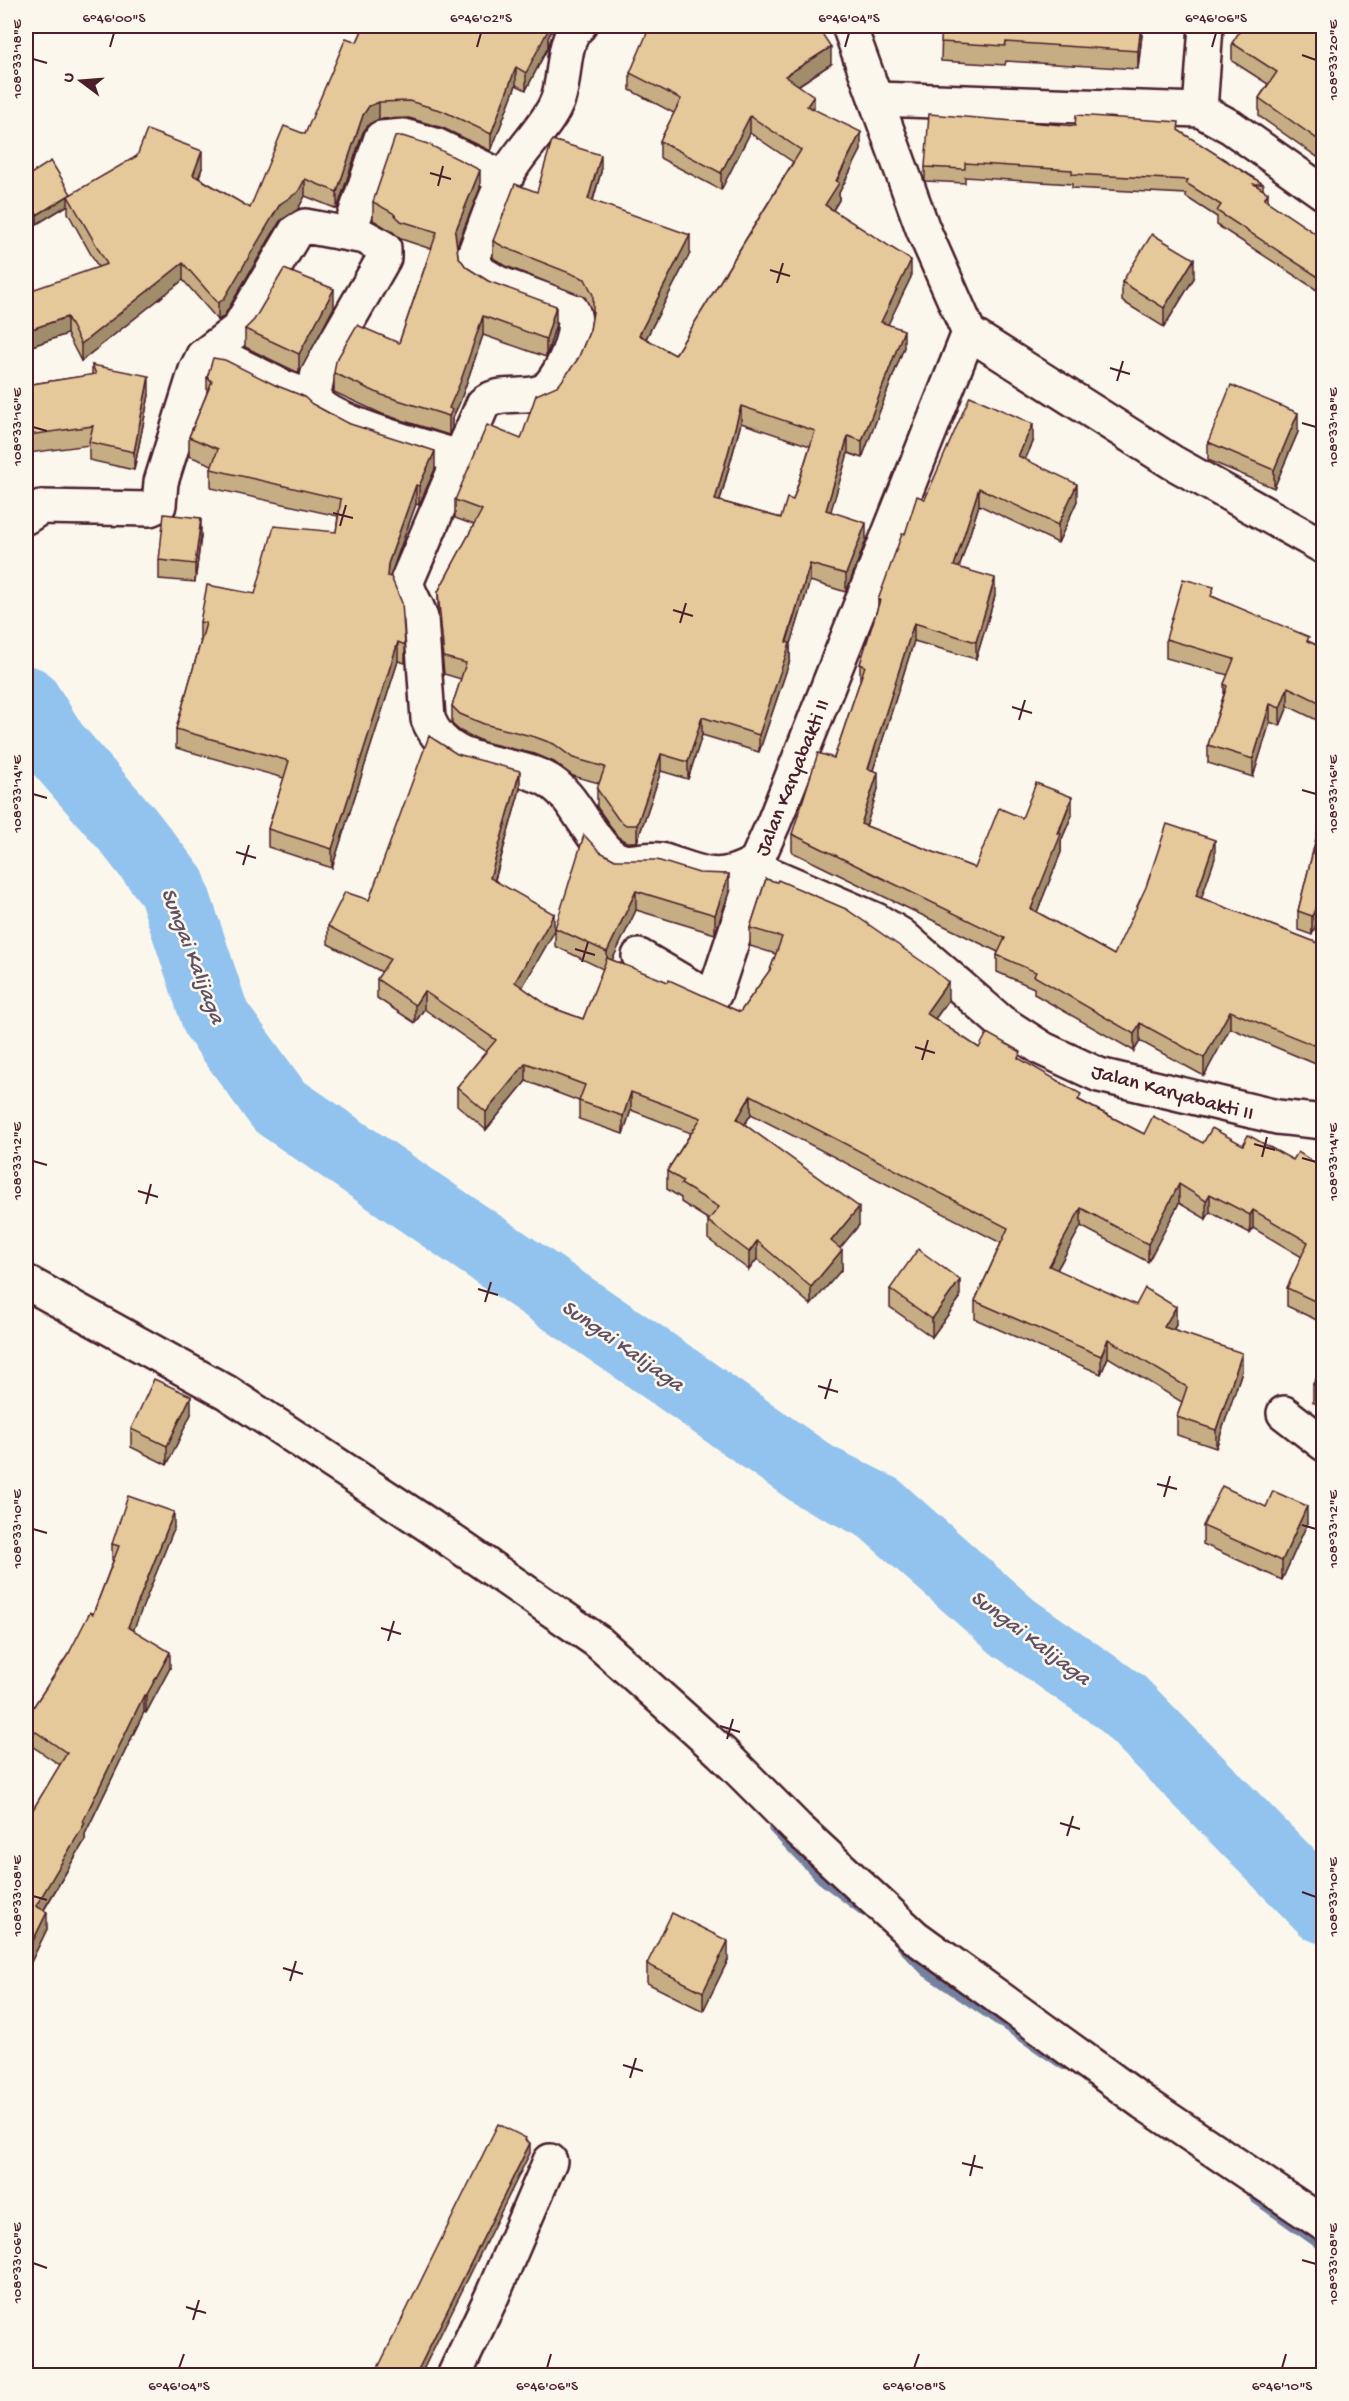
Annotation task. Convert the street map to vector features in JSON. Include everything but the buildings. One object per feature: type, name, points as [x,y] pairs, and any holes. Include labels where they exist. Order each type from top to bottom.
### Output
[{"type":"street","points":[[579,26],[573,31],[569,44],[562,87],[556,105],[527,144],[506,179],[472,257],[476,270],[498,283],[572,310],[577,326],[568,353],[548,389],[535,394],[490,398],[483,404],[467,446],[407,581],[407,590],[417,603],[422,618],[428,719],[434,734],[444,745],[495,766],[542,776],[556,784],[607,853],[624,861],[638,863],[657,860],[708,874],[736,872],[756,864]]},
{"type":"street","points":[[849,26],[923,229],[969,333],[1172,462],[1323,547]]},
{"type":"street","points":[[1200,110],[1206,26]]},
{"type":"street","points":[[876,99],[1200,110],[1231,127],[1323,193]]},
{"type":"street","points":[[349,233],[381,138],[404,136],[435,145],[506,179]]},
{"type":"street","points":[[26,517],[41,507],[150,509],[159,505],[161,482],[193,379],[203,356],[238,329],[296,231],[305,226],[365,237],[384,249],[384,258],[318,373],[312,398]]},
{"type":"street","name":"Jalan Karyabakti II","points":[[969,333],[756,864],[762,871],[876,920],[901,935],[1002,1022],[1044,1048],[1099,1075],[1277,1118],[1323,1122]]},
{"type":"street","points":[[203,356],[231,361],[283,387],[312,398],[325,411],[440,451],[459,453],[467,446]]},
{"type":"street","points":[[639,956],[707,996],[715,993],[756,864]]},
{"type":"street","points":[[26,1282],[226,1392],[421,1520],[597,1641],[722,1753],[796,1827],[915,1937],[1144,2103],[1323,2224]]},
{"type":"street","points":[[1284,1413],[1323,1444]]},
{"type":"street","points":[[454,2376],[492,2296],[550,2162]]},
{"type":"waterway","name":"Sungai Kalijaga","points":[[26,700],[54,745],[127,829],[172,887],[216,1019],[279,1106],[646,1357],[815,1476],[879,1508],[1013,1627],[1121,1702],[1324,1909]]},
{"type":"waterway","points":[[774,1828],[822,1878],[865,1911]]},
{"type":"waterway","points":[[902,1945],[927,1971],[1064,2064]]},
{"type":"waterway","points":[[1255,2197],[1324,2246]]}]
